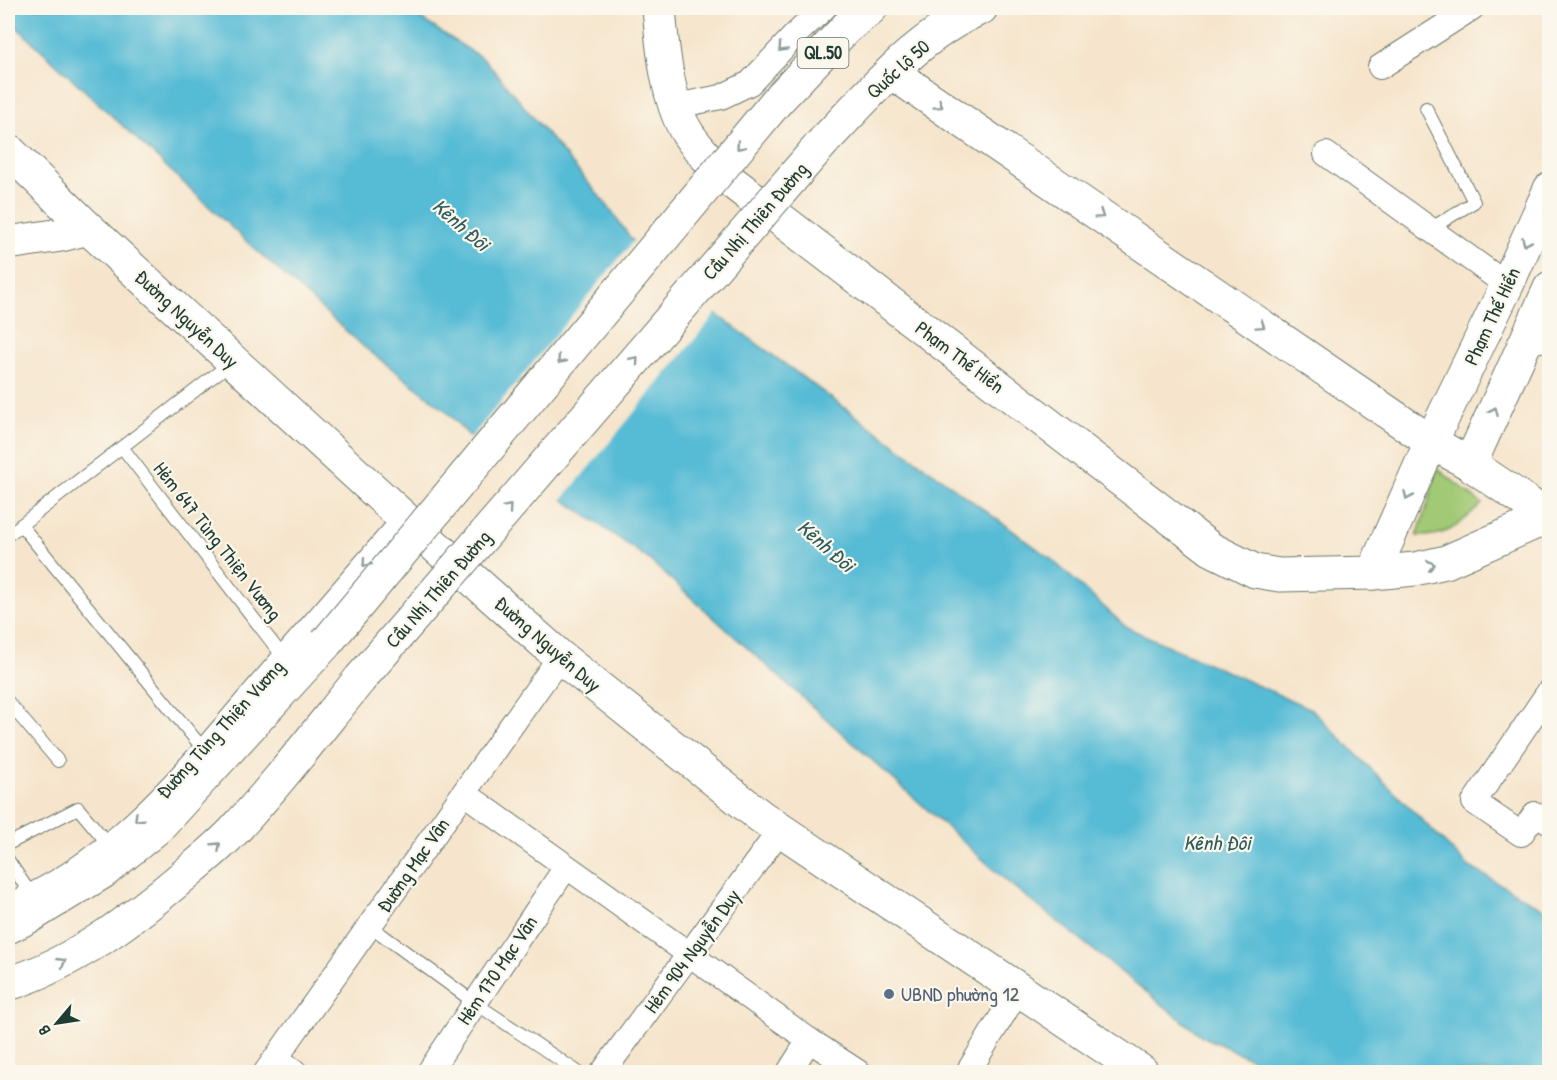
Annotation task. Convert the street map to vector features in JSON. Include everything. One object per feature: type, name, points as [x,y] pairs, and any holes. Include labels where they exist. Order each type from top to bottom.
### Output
[{"type":"main road","name":"Phạm Thế Hiển","points":[[659,8],[662,51],[676,106],[687,132],[702,153],[732,183],[1211,549],[1255,571],[1280,574],[1373,573],[1415,569],[1446,562],[1549,518]]},
{"type":"main road","name":"QL.50","points":[[8,927],[103,872],[158,828],[334,634],[777,101],[846,28],[871,8]]},
{"type":"main road","name":"Quốc lộ 50","points":[[824,141],[922,43],[981,8]]},
{"type":"main road","name":"Phạm Thế Hiển","points":[[891,72],[1431,442],[1470,464],[1549,518]]},
{"type":"main road","name":"Cầu Nhị Thiên Đường","points":[[8,984],[52,968],[90,946],[160,896],[240,825],[368,670],[824,141]]},
{"type":"main road","name":"Đường Nguyễn Duy","points":[[8,150],[88,228],[405,519],[560,657],[750,809],[1142,1072]]},
{"type":"main road","name":"Phạm Thế Hiển","points":[[1373,573],[1431,442],[1507,285],[1550,189]]},
{"type":"main road","points":[[8,243],[60,236],[88,228]]},
{"type":"main road","name":"Phạm Thế Hiển","points":[[1470,464],[1537,340],[1550,288]]},
{"type":"street","points":[[676,106],[721,97],[750,83],[824,8]]},
{"type":"street","points":[[1380,68],[1472,8]]},
{"type":"street","points":[[1326,154],[1507,285]]},
{"type":"street","name":"Đường Tùng Thiện Vương","points":[[8,906],[32,896],[79,868],[138,819],[204,750],[405,519]]},
{"type":"street","name":"Đường Mạc Vân","points":[[279,1068],[370,926],[560,657]]},
{"type":"street","points":[[1550,690],[1474,802],[1521,834],[1535,814],[1550,822]]},
{"type":"street","points":[[464,793],[809,1040],[858,1072]]},
{"type":"street","name":"Hẻm 904 Nguyễn Duy","points":[[603,1072],[780,830]]},
{"type":"street","name":"Hẻm 170 Mạc Vân","points":[[429,1072],[566,867]]},
{"type":"street","points":[[968,1072],[1018,990]]},
{"type":"street","points":[[789,1072],[809,1040]]},
{"type":"lane","points":[[1426,108],[1474,202],[1430,229]]},
{"type":"lane","points":[[8,535],[233,361]]},
{"type":"lane","name":"Hẻm 647 Tùng Thiện Vương","points":[[122,447],[284,658]]},
{"type":"lane","points":[[21,525],[204,750]]},
{"type":"lane","points":[[8,702],[58,761]]},
{"type":"lane","points":[[8,844],[78,808],[109,845]]},
{"type":"lane","points":[[8,860],[32,896]]},
{"type":"lane","points":[[370,926],[475,1003],[578,1072]]},
{"type":"green space","points":[[1437,468],[1482,504],[1446,532],[1417,536],[1428,503]]},
{"type":"water","name":"Kênh Đôi","points":[[8,8],[404,8],[485,60],[611,210],[654,272],[730,324],[1050,558],[1126,627],[1311,709],[1468,866],[1549,912],[1549,1072],[1280,1072],[1202,1036],[1010,884],[647,558],[511,463],[475,442],[444,409],[364,347],[245,240],[8,19]]},
{"type":"pier","points":[[635,239],[657,270],[718,311],[561,501],[469,440]]},
{"type":"place","name":"UBND phường 12","points":[[889,994]]}]
